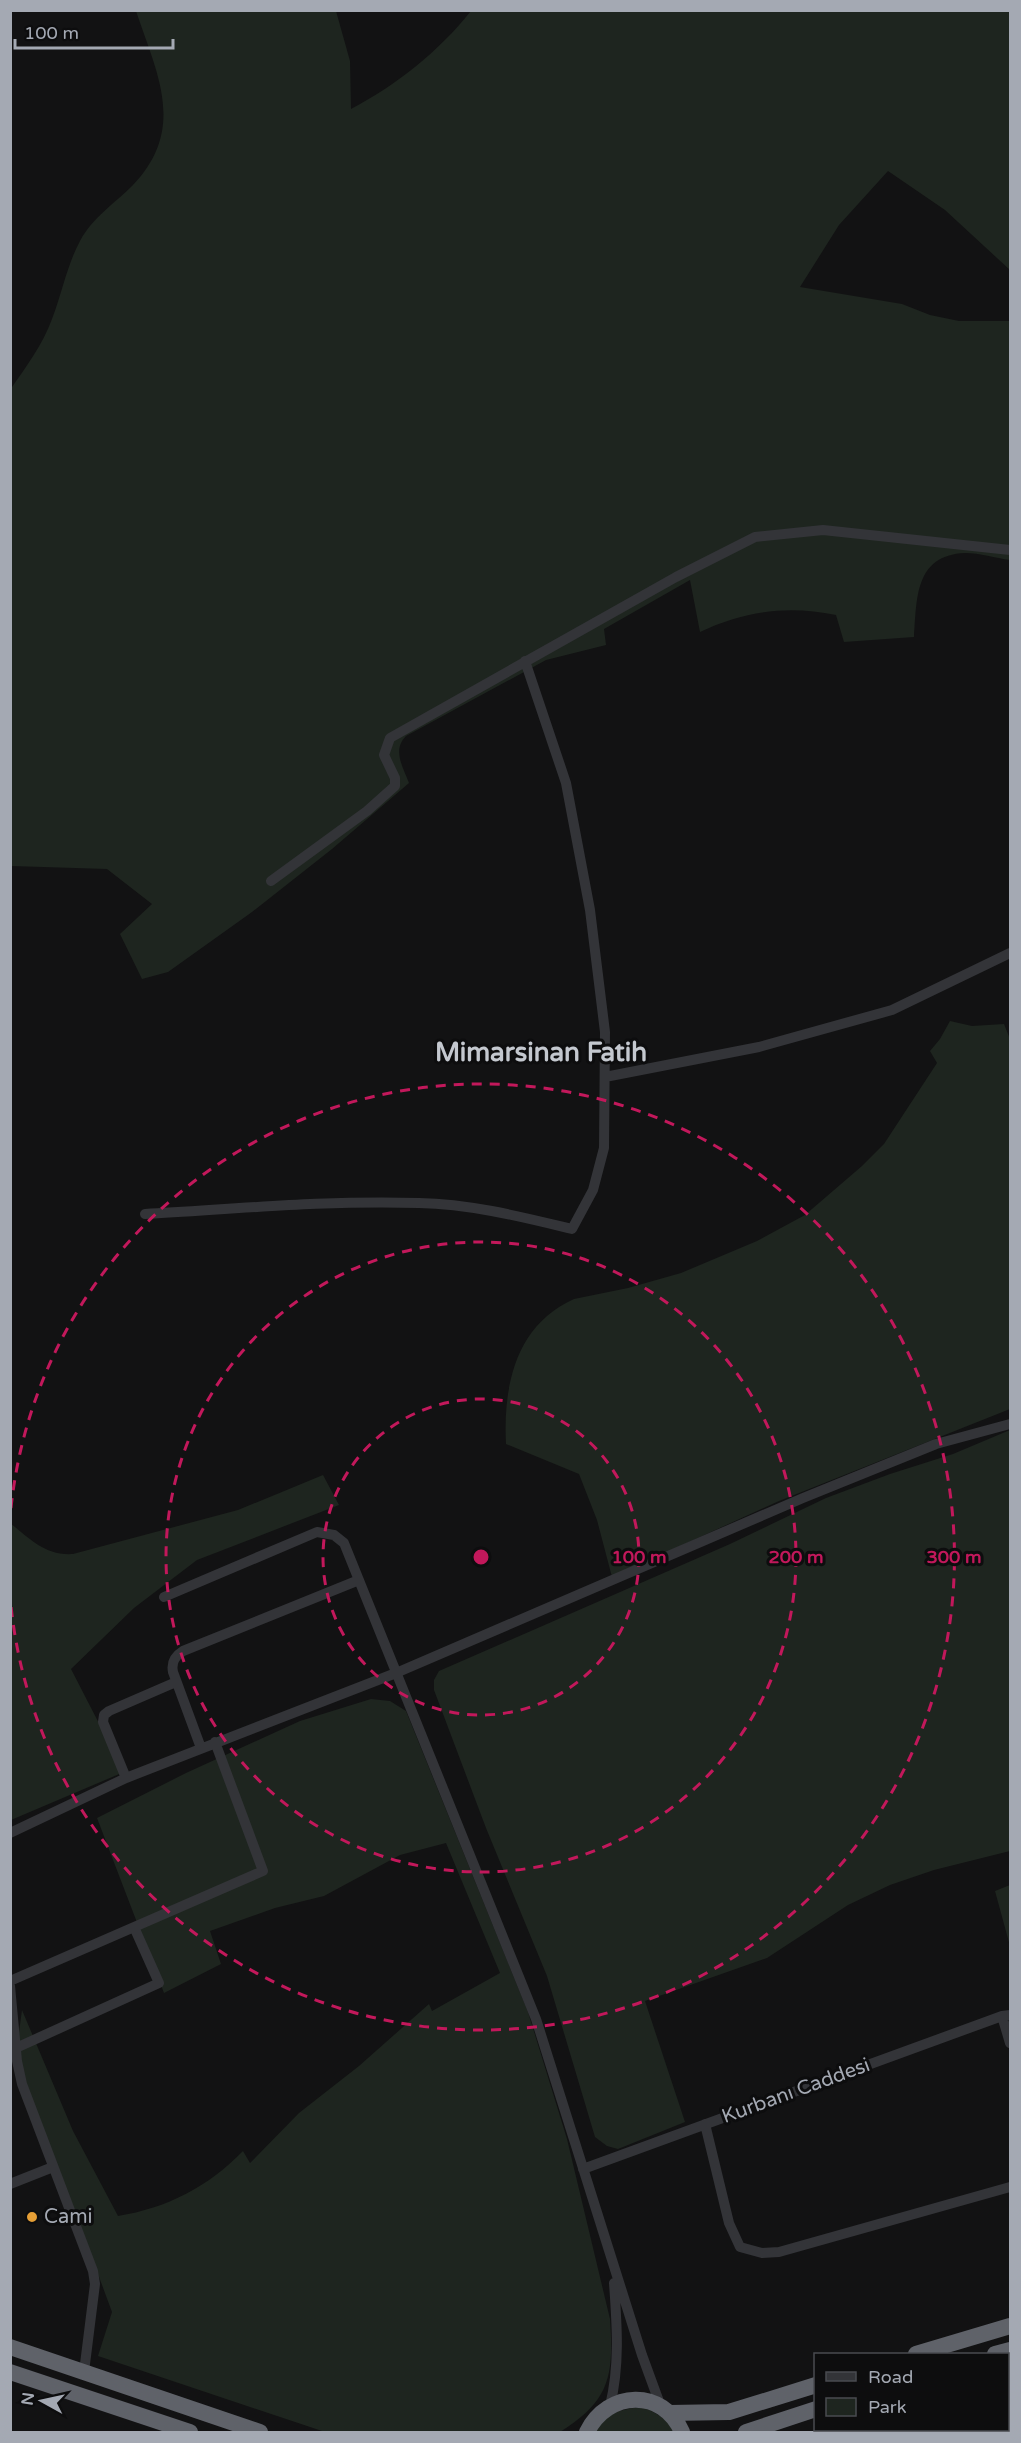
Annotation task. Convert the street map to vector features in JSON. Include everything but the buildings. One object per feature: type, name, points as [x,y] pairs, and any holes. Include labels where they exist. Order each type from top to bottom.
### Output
[{"type":"highway","points":[[923,2353],[1011,2326]]},
{"type":"highway","points":[[10,2347],[260,2433]]},
{"type":"highway","points":[[10,2372],[190,2433]]},
{"type":"highway","points":[[580,2433],[610,2406],[636,2400],[665,2410],[729,2412],[814,2386]]},
{"type":"highway","points":[[665,2410],[682,2433]]},
{"type":"highway","points":[[746,2433],[814,2410]]},
{"type":"highway","points":[[587,2433],[596,2417]]},
{"type":"street","points":[[271,881],[367,810],[395,786],[395,778],[384,755],[390,738],[676,577],[755,537],[823,530],[1011,550]]},
{"type":"street","points":[[145,1214],[320,1205],[420,1203],[497,1211],[572,1229],[593,1190],[604,1148],[605,1032],[590,910],[567,783],[525,661]]},
{"type":"street","points":[[605,1077],[759,1047],[892,1010],[1011,953]]},
{"type":"street","points":[[10,1833],[126,1778],[396,1673],[847,1479],[936,1444],[1011,1424]]},
{"type":"street","points":[[164,1597],[317,1532],[329,1533],[339,1539],[359,1580],[536,2019],[613,2265],[665,2410]]},
{"type":"street","points":[[201,1748],[176,1682],[172,1664],[179,1654],[359,1580]]},
{"type":"street","points":[[126,1778],[103,1722],[104,1715],[176,1682]]},
{"type":"street","points":[[10,1981],[263,1871],[215,1743]]},
{"type":"street","points":[[16,2048],[159,1983],[134,1927]]},
{"type":"street","points":[[10,1986],[22,2084],[93,2271],[95,2284],[84,2372]]},
{"type":"street","points":[[1006,2015],[1011,2043]]},
{"type":"street","name":"Kurbanı Caddesi","points":[[583,2169],[1006,2015]]},
{"type":"street","points":[[705,2124],[729,2223],[740,2247],[750,2251],[779,2252],[1011,2187]]},
{"type":"street","points":[[10,2184],[53,2167]]},
{"type":"street","points":[[610,2406],[616,2380],[618,2354],[613,2265]]},
{"type":"green space","points":[[136,11],[336,11],[350,61],[351,109],[385,89],[416,66],[445,40],[471,11],[1010,11],[1010,270],[945,210],[888,171],[839,225],[800,287],[902,304],[930,315],[959,321],[1010,321],[1010,560],[965,553],[948,556],[936,562],[927,571],[922,582],[918,595],[914,637],[844,642],[836,615],[801,610],[750,615],[700,632],[690,580],[604,629],[606,645],[546,660],[406,736],[399,753],[409,783],[332,849],[252,912],[168,972],[142,979],[120,934],[152,904],[107,869],[11,866],[10,390],[44,337],[72,260],[85,232],[133,185],[149,164],[159,143],[163,122],[163,100],[159,79]]},
{"type":"green space","points":[[950,1021],[972,1026],[1004,1024],[1010,1039],[1010,1409],[779,1501],[612,1577],[597,1520],[579,1474],[506,1444],[507,1400],[511,1379],[526,1341],[538,1324],[554,1310],[574,1299],[628,1288],[681,1273],[757,1241],[805,1215],[884,1144],[937,1063],[930,1051]]},
{"type":"green space","points":[[1010,1430],[1010,1851],[934,1870],[890,1885],[848,1905],[767,1958],[645,2001],[685,2122],[618,2149],[607,2146],[595,2137],[547,1976],[486,1828],[434,1690],[434,1680],[439,1671],[730,1544],[826,1498],[953,1454]]},
{"type":"green space","points":[[323,1475],[339,1505],[197,1560],[134,1608],[71,1669],[124,1772],[11,1820],[10,1523],[46,1549],[63,1554],[73,1554],[238,1510]]},
{"type":"green space","points":[[371,1699],[390,1701],[406,1711],[528,2012],[567,2139],[610,2319],[611,2356],[609,2372],[599,2398],[577,2421],[560,2432],[325,2432],[98,2356],[112,2312],[71,2201],[28,2102],[18,2039],[22,2010],[73,2131],[118,2216],[153,2208],[201,2185],[230,2164],[243,2151],[250,2163],[299,2113],[359,2066],[429,2004],[432,2011],[500,1973],[446,1843],[400,1855],[324,1896],[275,1908],[210,1931],[221,1964],[164,1993],[97,1818],[186,1773],[300,1721]]},
{"type":"green space","points":[[1010,1885],[1010,1946],[995,1891]]},
{"type":"green space","points":[[644,2407],[664,2418],[675,2432],[594,2432],[604,2420],[615,2413]]},
{"type":"place","name":"Cami","points":[[32,2217]]},
{"type":"district","name":"Mimarsinan Fatih","points":[[541,1052]]}]
